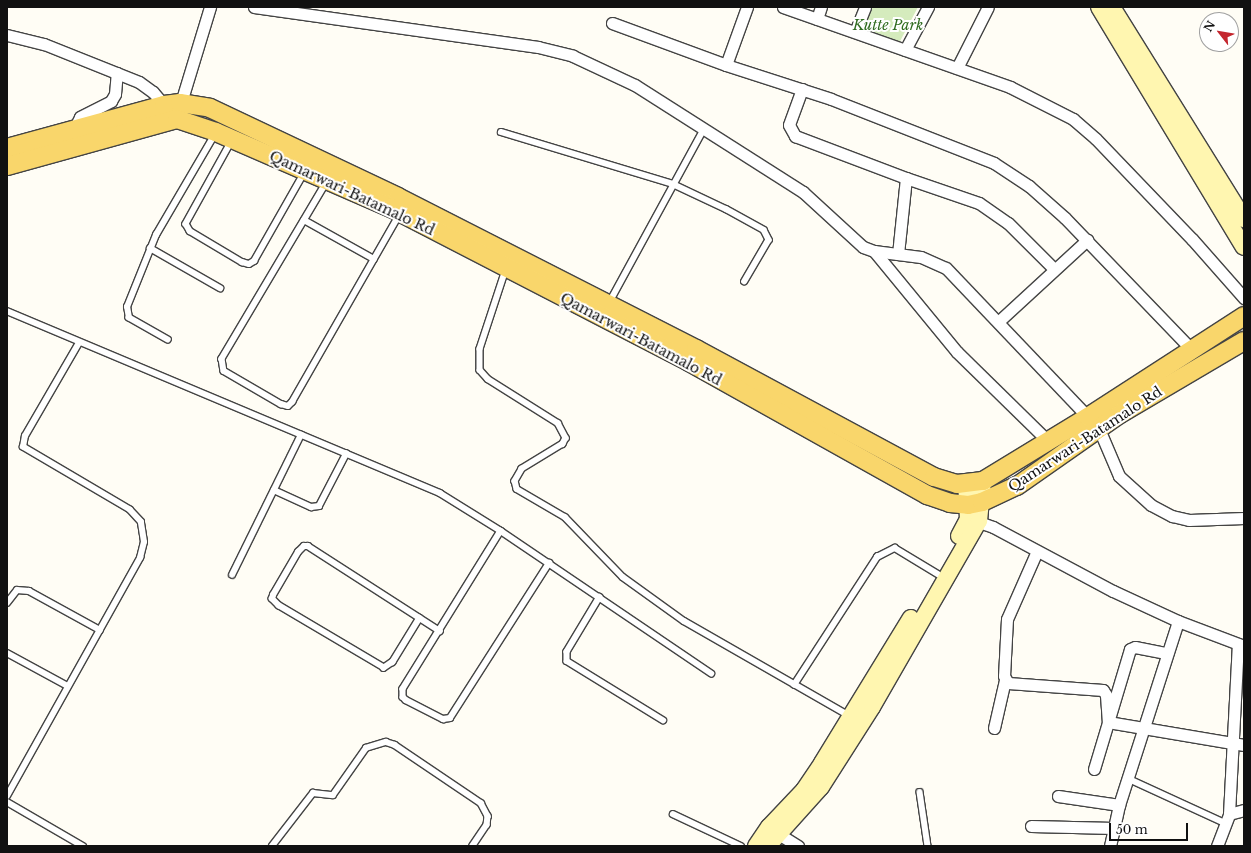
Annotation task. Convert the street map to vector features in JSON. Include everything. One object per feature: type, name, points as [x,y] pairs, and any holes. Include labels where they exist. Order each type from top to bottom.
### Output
[{"type":"main road","name":"Qamarwari-Batamalo Rd","points":[[7,166],[173,109],[216,132],[306,169],[400,213],[688,362],[927,495],[974,512],[1017,486],[1093,423]]},
{"type":"main road","name":"Qamarwari-Batamalo Rd","points":[[7,148],[74,128],[173,109],[218,111],[398,196],[609,304],[934,477],[957,484],[974,482],[1049,440],[1120,414],[1244,341]]},
{"type":"main road","points":[[1093,423],[1191,350],[1244,316]]},
{"type":"street","points":[[7,35],[44,44],[117,73],[147,87],[173,109],[210,7]]},
{"type":"street","points":[[254,7],[305,11],[538,48],[573,56],[635,85],[803,192],[852,239],[874,251],[935,261],[946,268],[999,321],[1093,423],[1119,476],[1152,505],[1172,516],[1189,520],[1244,518]]},
{"type":"street","points":[[726,65],[747,7]]},
{"type":"street","points":[[783,7],[1010,87],[1073,120],[1096,139],[1192,239],[1244,298]]},
{"type":"street","points":[[817,19],[821,7]]},
{"type":"street","points":[[855,32],[865,7]]},
{"type":"street","points":[[905,50],[928,7]]},
{"type":"street","points":[[957,68],[988,7]]},
{"type":"street","points":[[1099,7],[1244,247]]},
{"type":"street","points":[[1112,7],[1244,219]]},
{"type":"street","points":[[612,23],[726,65],[802,89],[994,162],[1029,186],[1087,240],[1191,350]]},
{"type":"street","points":[[74,128],[80,117],[111,101],[115,94],[117,73]]},
{"type":"street","points":[[802,89],[789,125],[795,136],[906,178],[962,196],[993,211],[1054,269]]},
{"type":"street","points":[[898,254],[906,178]]},
{"type":"street","points":[[999,321],[1087,240]]},
{"type":"street","points":[[874,251],[971,367],[1049,440]]},
{"type":"street","points":[[798,846],[773,840],[821,787],[872,707],[974,512],[974,482]]},
{"type":"street","points":[[974,512],[1071,570],[1178,621],[1241,645],[1238,744],[1227,819],[1217,846]]},
{"type":"street","points":[[756,846],[769,827],[804,790],[938,574],[974,512]]},
{"type":"street","points":[[994,728],[1005,680],[1007,619],[1038,551]]},
{"type":"street","points":[[1110,846],[1118,805],[1178,621]]},
{"type":"street","points":[[1094,769],[1130,649],[1135,647],[1167,653]]},
{"type":"street","points":[[1005,680],[1013,684],[1103,690],[1106,694],[1108,722]]},
{"type":"street","points":[[1108,722],[1238,744]]},
{"type":"street","points":[[1058,796],[1118,805]]},
{"type":"street","points":[[1227,819],[1244,810]]},
{"type":"street","points":[[1030,826],[1114,828]]},
{"type":"lane","points":[[609,304],[704,129]]},
{"type":"lane","points":[[168,340],[133,321],[126,313],[150,248],[216,132]]},
{"type":"lane","points":[[501,132],[673,184],[726,208],[768,233],[769,240],[745,281]]},
{"type":"lane","points":[[234,139],[186,224],[190,231],[245,263],[254,260],[306,169]]},
{"type":"lane","points":[[328,179],[222,359],[224,371],[285,405],[292,402],[400,213]]},
{"type":"lane","points":[[304,220],[374,259]]},
{"type":"lane","points":[[150,248],[220,288]]},
{"type":"lane","points":[[506,268],[480,349],[480,370],[488,379],[558,423],[566,438],[563,444],[522,469],[515,481],[517,489],[524,495],[565,517],[623,577],[684,621],[850,716]]},
{"type":"lane","points":[[7,311],[79,343],[440,493],[501,531],[711,673]]},
{"type":"lane","points":[[7,796],[140,558],[144,542],[141,522],[130,510],[30,453],[23,447],[22,442],[79,343]]},
{"type":"lane","points":[[232,575],[301,435]]},
{"type":"lane","points":[[274,490],[311,507],[319,506],[346,454]]},
{"type":"lane","points":[[501,531],[402,693],[406,700],[447,719],[452,714],[549,563]]},
{"type":"lane","points":[[420,618],[393,662],[384,668],[279,606],[272,599],[298,552],[304,546],[308,546],[420,618],[440,631]]},
{"type":"lane","points":[[794,685],[877,557],[895,548],[938,574]]},
{"type":"lane","points":[[7,603],[17,590],[29,591],[100,630]]},
{"type":"lane","points":[[600,597],[567,652],[567,661],[664,720]]},
{"type":"lane","points":[[7,653],[68,686]]},
{"type":"lane","points":[[272,846],[313,793],[333,795],[366,748],[386,742],[396,745],[482,803],[488,816],[487,825],[473,846]]},
{"type":"lane","points":[[1127,778],[1227,819]]},
{"type":"lane","points":[[920,792],[928,846]]},
{"type":"lane","points":[[7,802],[83,846]]},
{"type":"lane","points":[[674,814],[741,846]]},
{"type":"green space","name":"Kutte Park","points":[[865,7],[918,7],[897,47],[855,32]]}]
